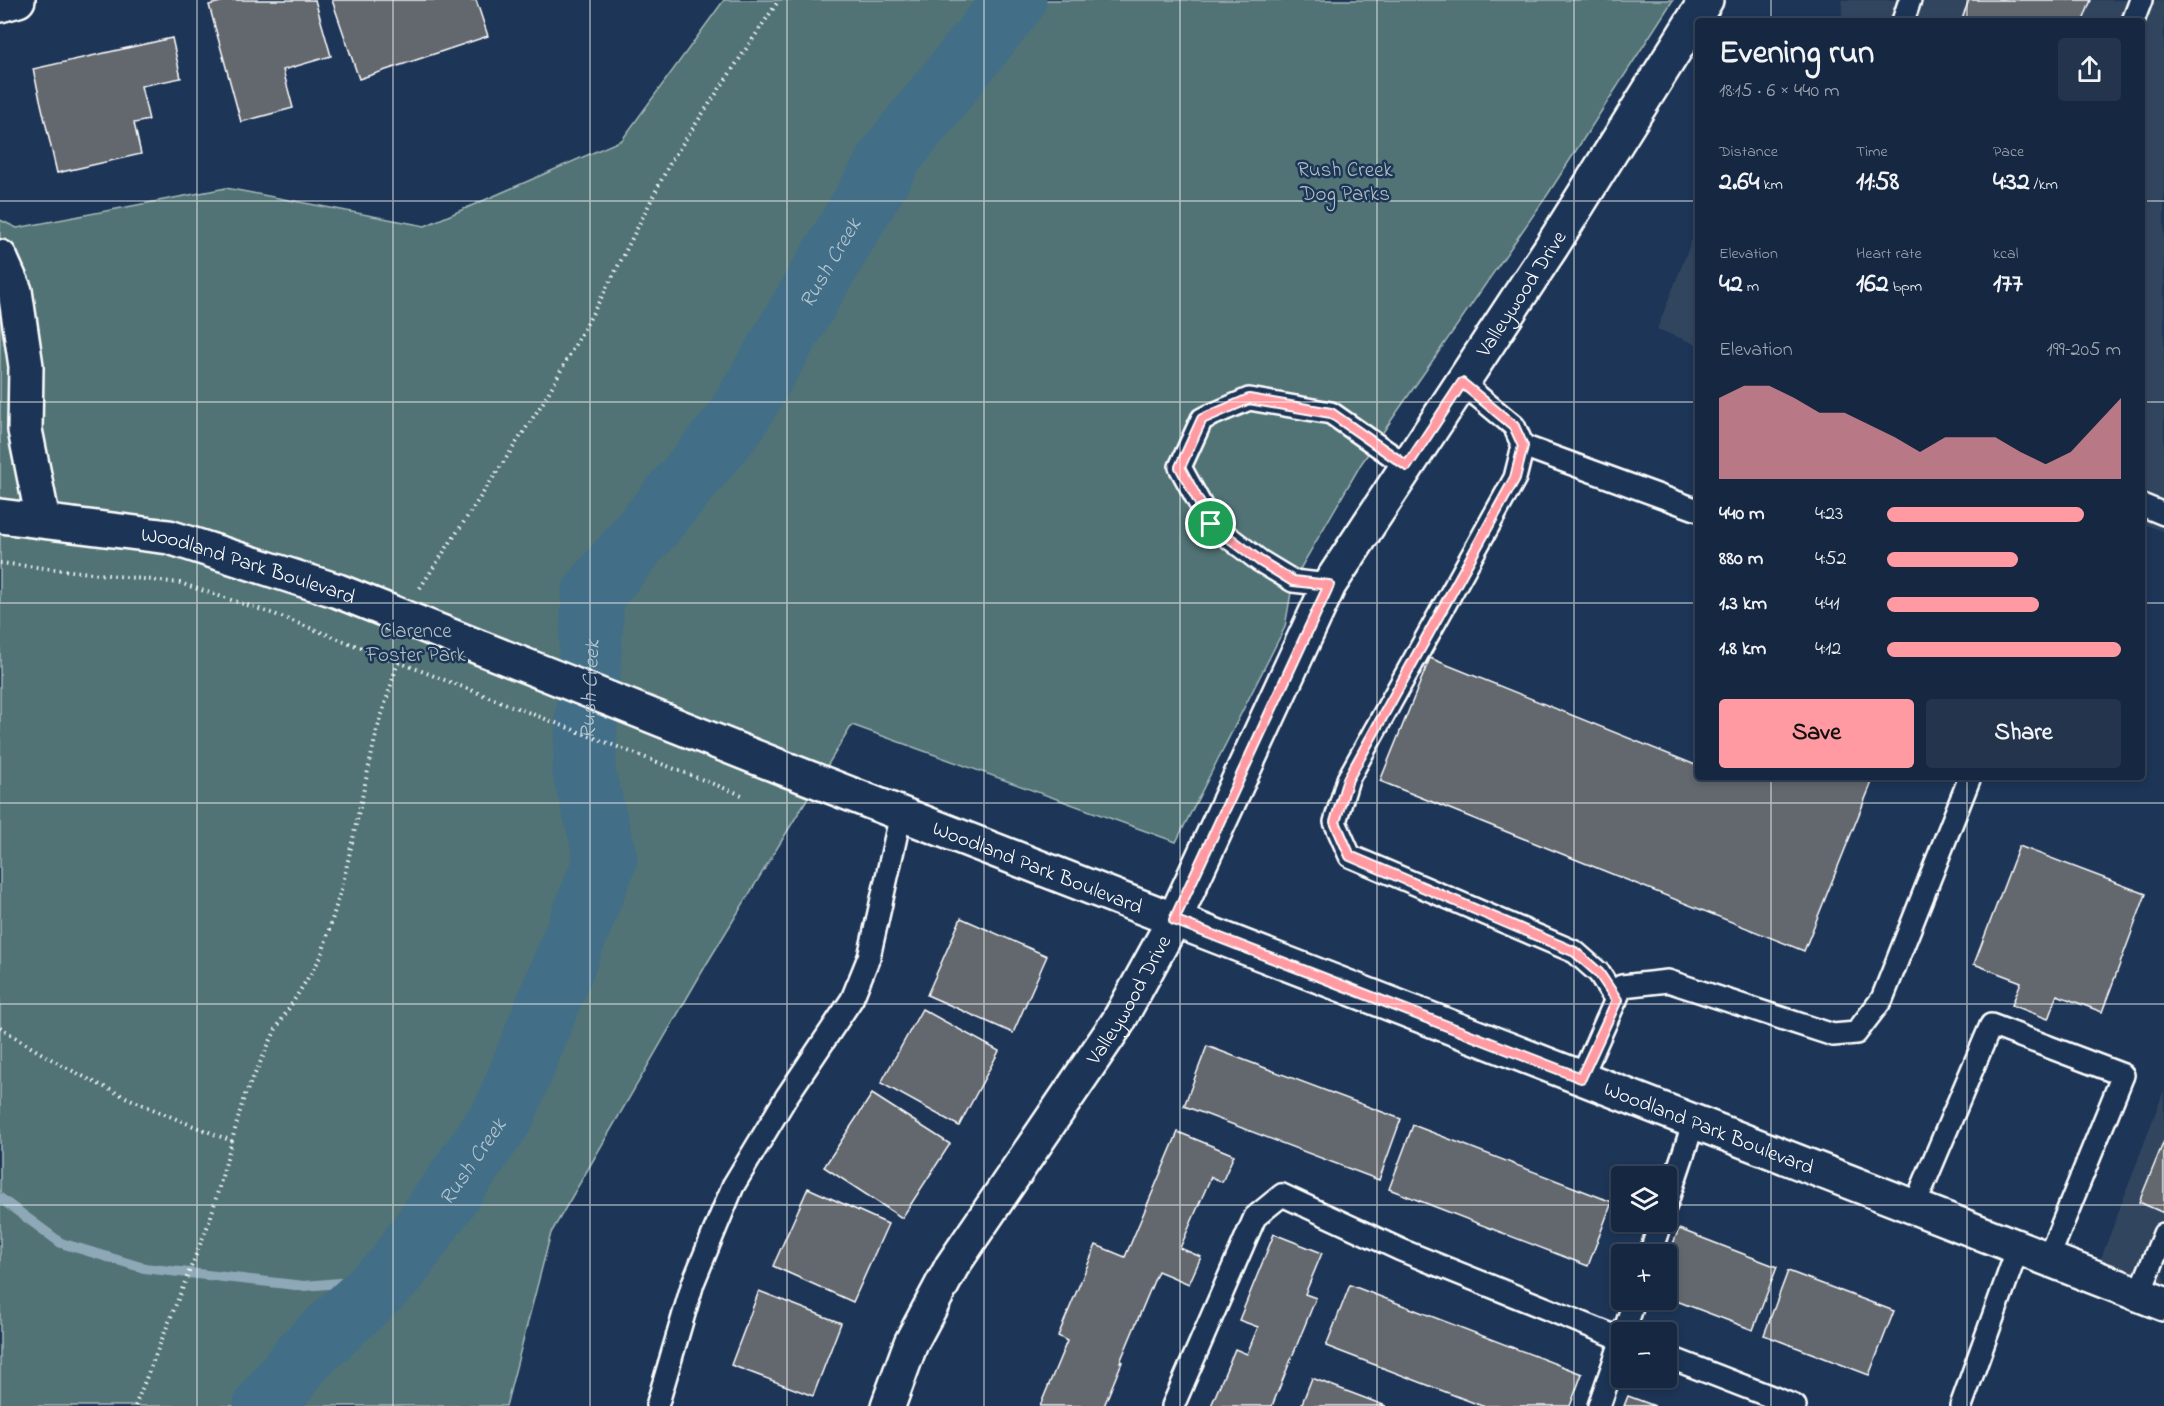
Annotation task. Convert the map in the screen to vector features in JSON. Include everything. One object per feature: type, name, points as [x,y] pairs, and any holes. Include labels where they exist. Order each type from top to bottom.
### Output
[{"type":"street","points":[[0,5],[18,0]]},
{"type":"street","name":"Valleywood Drive","points":[[888,1406],[911,1343],[952,1266],[1118,1022],[1174,920],[1329,585],[1552,246],[1706,0]]},
{"type":"street","points":[[0,257],[15,291],[26,366],[26,430],[43,520]]},
{"type":"street","name":"Woodland Park Boulevard","points":[[0,516],[169,537],[338,591],[778,766],[2152,1300]]},
{"type":"lane","points":[[1904,18],[1910,0]]},
{"type":"lane","points":[[2134,18],[2141,0]]},
{"type":"lane","points":[[1462,383],[1514,426],[1523,446],[1515,478],[1348,779],[1335,822],[1350,856],[1575,952],[1599,973],[1617,1000]]},
{"type":"lane","points":[[1329,585],[1293,581],[1260,561],[1211,524],[1180,467],[1202,419],[1249,399],[1331,413],[1407,466]]},
{"type":"lane","points":[[1523,446],[1695,509]]},
{"type":"lane","points":[[2145,506],[2164,513]]},
{"type":"lane","points":[[1581,1078],[1622,986],[1668,981],[1833,1035],[1856,1033],[1882,999],[1969,780]]},
{"type":"lane","points":[[657,1406],[693,1283],[733,1185],[787,1096],[852,999],[868,957],[901,814]]},
{"type":"lane","points":[[1914,1207],[1991,1025],[2123,1075],[2048,1259]]},
{"type":"lane","points":[[1677,1172],[1694,1122]]},
{"type":"lane","points":[[1173,1406],[1255,1217],[1282,1195],[1401,1250],[1611,1335]]},
{"type":"lane","points":[[2152,1300],[2164,1234]]},
{"type":"lane","points":[[1961,1406],[2018,1248]]},
{"type":"lane","points":[[1677,1360],[1795,1406]]},
{"type":"lane","points":[[1599,1406],[1611,1371]]},
{"type":"path","points":[[135,1406],[210,1220],[244,1097],[276,1029],[321,957],[343,883],[376,730],[422,584],[544,401],[610,282],[671,161],[778,0]]},
{"type":"path","points":[[0,563],[180,583],[274,614],[742,795]]},
{"type":"path","points":[[0,1027],[82,1077],[166,1116],[232,1141]]},
{"type":"shaded area","points":[[1842,0],[2164,0],[2164,532],[2145,524],[2145,18],[1842,18]]},
{"type":"shaded area","points":[[1695,232],[1695,344],[1657,329]]},
{"type":"shaded area","points":[[2164,1090],[2164,1287],[2100,1261]]},
{"type":"green space","name":"Clarence Foster Park","points":[[724,0],[1673,0],[1548,194],[1361,464],[1293,581],[1285,627],[1176,842],[852,725],[706,965],[551,1233],[506,1406],[0,1406],[0,220],[17,228],[226,188],[425,226],[622,140]]},
{"type":"building","points":[[228,0],[315,0],[331,56],[283,70],[293,108],[241,122],[209,5]]},
{"type":"building","points":[[332,0],[476,0],[488,36],[359,79]]},
{"type":"building","points":[[1969,0],[2091,0],[2084,18],[1962,18]]},
{"type":"building","points":[[172,38],[181,78],[141,86],[149,120],[134,123],[141,154],[57,173],[33,69]]},
{"type":"building","points":[[1430,658],[1695,765],[1695,780],[1873,780],[1804,951],[1380,781]]},
{"type":"building","points":[[2019,846],[2146,894],[2102,1012],[2057,995],[2048,1019],[2012,1005],[2021,982],[1974,964]]},
{"type":"building","points":[[961,918],[1047,956],[1013,1033],[927,995]]},
{"type":"building","points":[[922,1009],[999,1051],[959,1126],[881,1083]]},
{"type":"building","points":[[1207,1046],[1401,1119],[1379,1180],[1184,1106]]},
{"type":"building","points":[[872,1094],[950,1144],[902,1218],[824,1167]]},
{"type":"building","points":[[1413,1125],[1611,1202],[1611,1205],[1588,1266],[1389,1189]]},
{"type":"building","points":[[1178,1132],[1234,1155],[1222,1182],[1211,1177],[1180,1248],[1201,1257],[1189,1284],[1158,1271],[1104,1406],[1040,1406],[1067,1341],[1058,1336],[1096,1245],[1125,1257]]},
{"type":"building","points":[[2164,1141],[2164,1213],[2139,1202]]},
{"type":"building","points":[[808,1188],[888,1224],[853,1302],[773,1266]]},
{"type":"building","points":[[1679,1229],[1777,1267],[1753,1330],[1677,1301],[1677,1244],[1673,1244]]},
{"type":"building","points":[[1274,1234],[1322,1253],[1305,1294],[1316,1298],[1272,1406],[1211,1406],[1235,1349],[1247,1354],[1258,1327],[1239,1320]]},
{"type":"building","points":[[1788,1271],[1894,1311],[1869,1375],[1764,1335]]},
{"type":"building","points":[[1350,1285],[1582,1374],[1570,1406],[1482,1406],[1326,1346]]},
{"type":"building","points":[[759,1291],[841,1323],[813,1396],[731,1365]]},
{"type":"building","points":[[1312,1378],[1386,1406],[1301,1406]]},
{"type":"building","points":[[1628,1396],[1655,1406],[1624,1406]]},
{"type":"waterway","name":"Rush Creek","points":[[265,1406],[304,1356],[396,1270],[504,1114],[606,859],[584,773],[593,594],[734,424],[893,153],[1015,0]]},
{"type":"waterway","points":[[0,1198],[61,1243],[144,1268],[304,1286],[386,1279]]},
{"type":"route","points":[[1462,383],[1514,426],[1523,446],[1515,478],[1348,779],[1335,822],[1350,856],[1575,952],[1599,973],[1617,1000],[1581,1078],[1174,920],[1329,585],[1293,581],[1260,561],[1211,524],[1180,467],[1202,419],[1249,399],[1331,413],[1407,466],[1462,383]]},
{"type":"park label","name":"Rush Creek Dog Parks","points":[[1345,181]]}]
